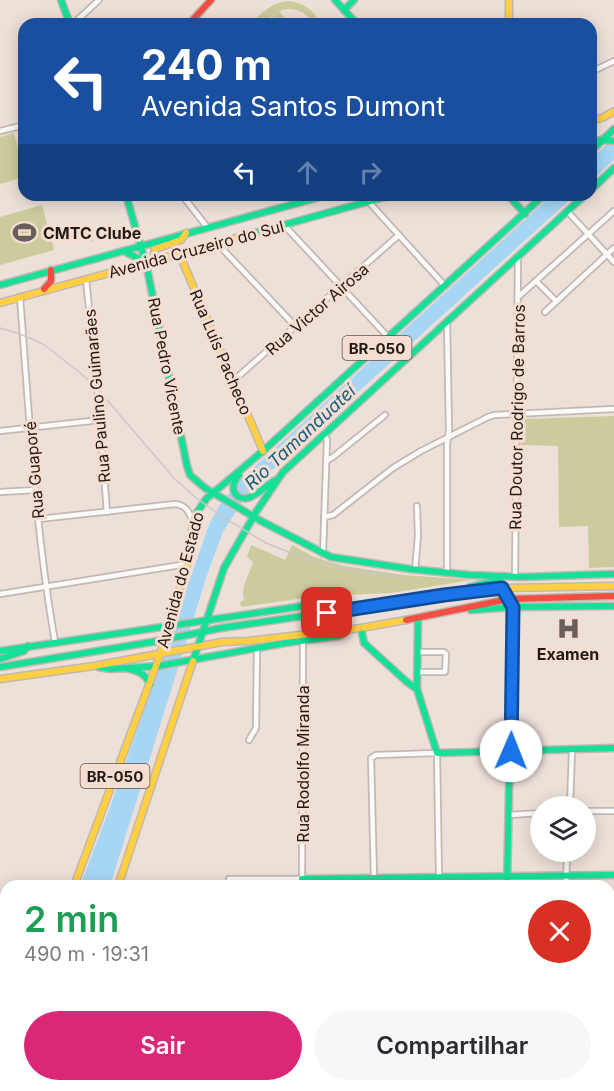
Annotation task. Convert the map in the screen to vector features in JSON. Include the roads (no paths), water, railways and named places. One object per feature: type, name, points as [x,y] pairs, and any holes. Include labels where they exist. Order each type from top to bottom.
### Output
[{"type":"main road","points":[[61,0],[69,18]]},
{"type":"main road","points":[[194,18],[211,0]]},
{"type":"main road","points":[[335,0],[351,18]]},
{"type":"main road","points":[[344,10],[354,0]]},
{"type":"main road","points":[[509,0],[509,18]]},
{"type":"main road","points":[[597,119],[614,111]]},
{"type":"main road","points":[[597,145],[614,129]]},
{"type":"main road","points":[[597,141],[612,141]]},
{"type":"main road","points":[[597,185],[612,173]]},
{"type":"main road","name":"Rua Pedro Vicente","points":[[128,201],[146,262],[187,466],[194,478],[213,493],[323,554],[376,565],[493,578]]},
{"type":"main road","name":"Avenida Cruzeiro do Sul","points":[[0,285],[304,201]]},
{"type":"main road","name":"Avenida Cruzeiro do Sul","points":[[0,303],[368,201]]},
{"type":"main road","points":[[513,201],[525,214]]},
{"type":"main road","name":"Avenida do Estado","points":[[76,880],[161,655],[187,564],[193,524],[198,508],[389,338],[538,201]]},
{"type":"main road","name":"BR-050","points":[[120,880],[224,568],[276,480],[579,201]]},
{"type":"main road","points":[[156,260],[154,251],[157,248],[181,240],[186,233]]},
{"type":"main road","points":[[124,250],[146,262]]},
{"type":"main road","name":"Rua Luís Pacheco","points":[[178,253],[263,451]]},
{"type":"main road","points":[[39,292],[50,283],[51,270]]},
{"type":"main road","points":[[243,468],[235,479],[233,488],[238,495],[247,498],[253,496],[271,481],[276,480]]},
{"type":"main road","points":[[444,595],[450,591],[504,576],[614,574]]},
{"type":"main road","points":[[493,578],[513,607],[508,880]]},
{"type":"main road","points":[[0,667],[220,628],[444,595],[502,588],[614,586]]},
{"type":"main road","points":[[0,679],[161,655],[222,642],[361,628],[509,599],[614,596]]},
{"type":"main road","points":[[0,651],[311,606],[318,607],[327,613]]},
{"type":"main road","points":[[465,608],[471,610],[513,607],[614,606]]},
{"type":"main road","points":[[418,618],[417,689],[437,753],[614,748]]},
{"type":"main road","points":[[361,628],[364,643],[406,682],[417,689]]},
{"type":"main road","points":[[94,666],[106,669],[157,666],[339,636],[348,630]]},
{"type":"main road","points":[[0,659],[24,651],[28,646]]},
{"type":"main road","points":[[125,668],[142,673],[150,684]]},
{"type":"main road","points":[[366,880],[614,875]]},
{"type":"street","points":[[79,18],[99,0]]},
{"type":"street","points":[[597,69],[614,61]]},
{"type":"street","points":[[0,131],[18,126]]},
{"type":"street","points":[[187,201],[207,227]]},
{"type":"street","points":[[368,201],[445,286]]},
{"type":"street","points":[[518,297],[614,211]]},
{"type":"street","points":[[568,212],[614,262]]},
{"type":"street","points":[[284,225],[389,338]]},
{"type":"street","name":"Rua Victor Airosa","points":[[233,381],[399,235]]},
{"type":"street","points":[[216,242],[296,327]]},
{"type":"street","points":[[545,312],[614,248]]},
{"type":"street","name":"Rua Doutor Rodrigo de Barros","points":[[515,576],[518,257]]},
{"type":"street","name":"Rua Paulino Guimarães","points":[[86,279],[107,512]]},
{"type":"street","points":[[537,281],[556,301]]},
{"type":"street","name":"Rua Guaporé","points":[[20,297],[36,490],[46,586],[55,642]]},
{"type":"street","points":[[447,322],[449,430],[447,438],[447,573]]},
{"type":"street","points":[[324,517],[333,515],[393,468],[488,417],[614,409]]},
{"type":"street","points":[[326,461],[385,415]]},
{"type":"street","points":[[0,430],[100,420]]},
{"type":"street","points":[[323,554],[327,440],[324,434]]},
{"type":"street","points":[[0,492],[36,490]]},
{"type":"street","points":[[39,519],[180,505],[189,512],[193,524]]},
{"type":"street","points":[[415,570],[418,536],[417,507]]},
{"type":"street","points":[[0,594],[187,564]]},
{"type":"street","name":"Rua Rodolfo Miranda","points":[[302,880],[303,641]]},
{"type":"street","points":[[249,740],[256,728],[258,648]]},
{"type":"street","points":[[418,652],[444,652],[446,654],[445,672],[418,672]]},
{"type":"street","points":[[570,796],[572,750]]},
{"type":"street","points":[[374,879],[370,760],[376,755],[437,753],[439,878]]},
{"type":"street","points":[[596,812],[614,811]]},
{"type":"street","points":[[509,815],[530,814]]},
{"type":"street","points":[[566,880],[567,862]]},
{"type":"street","points":[[230,879],[248,880]]},
{"type":"water","points":[[614,138],[614,160],[597,176],[597,154]]},
{"type":"water","name":"Rio Tamanduateí","points":[[545,201],[568,201],[249,491],[223,532],[207,575],[112,880],[82,880],[209,525],[219,506],[239,481]]},
{"type":"railway","points":[[90,234],[92,241]]},
{"type":"railway","points":[[0,328],[43,344],[79,372],[96,387],[173,477],[196,498],[226,519],[266,543],[314,562],[346,570],[395,577]]},
{"type":"place","name":"CMTC Clube","points":[[25,233]]},
{"type":"place","name":"Examen","points":[[568,629]]}]
